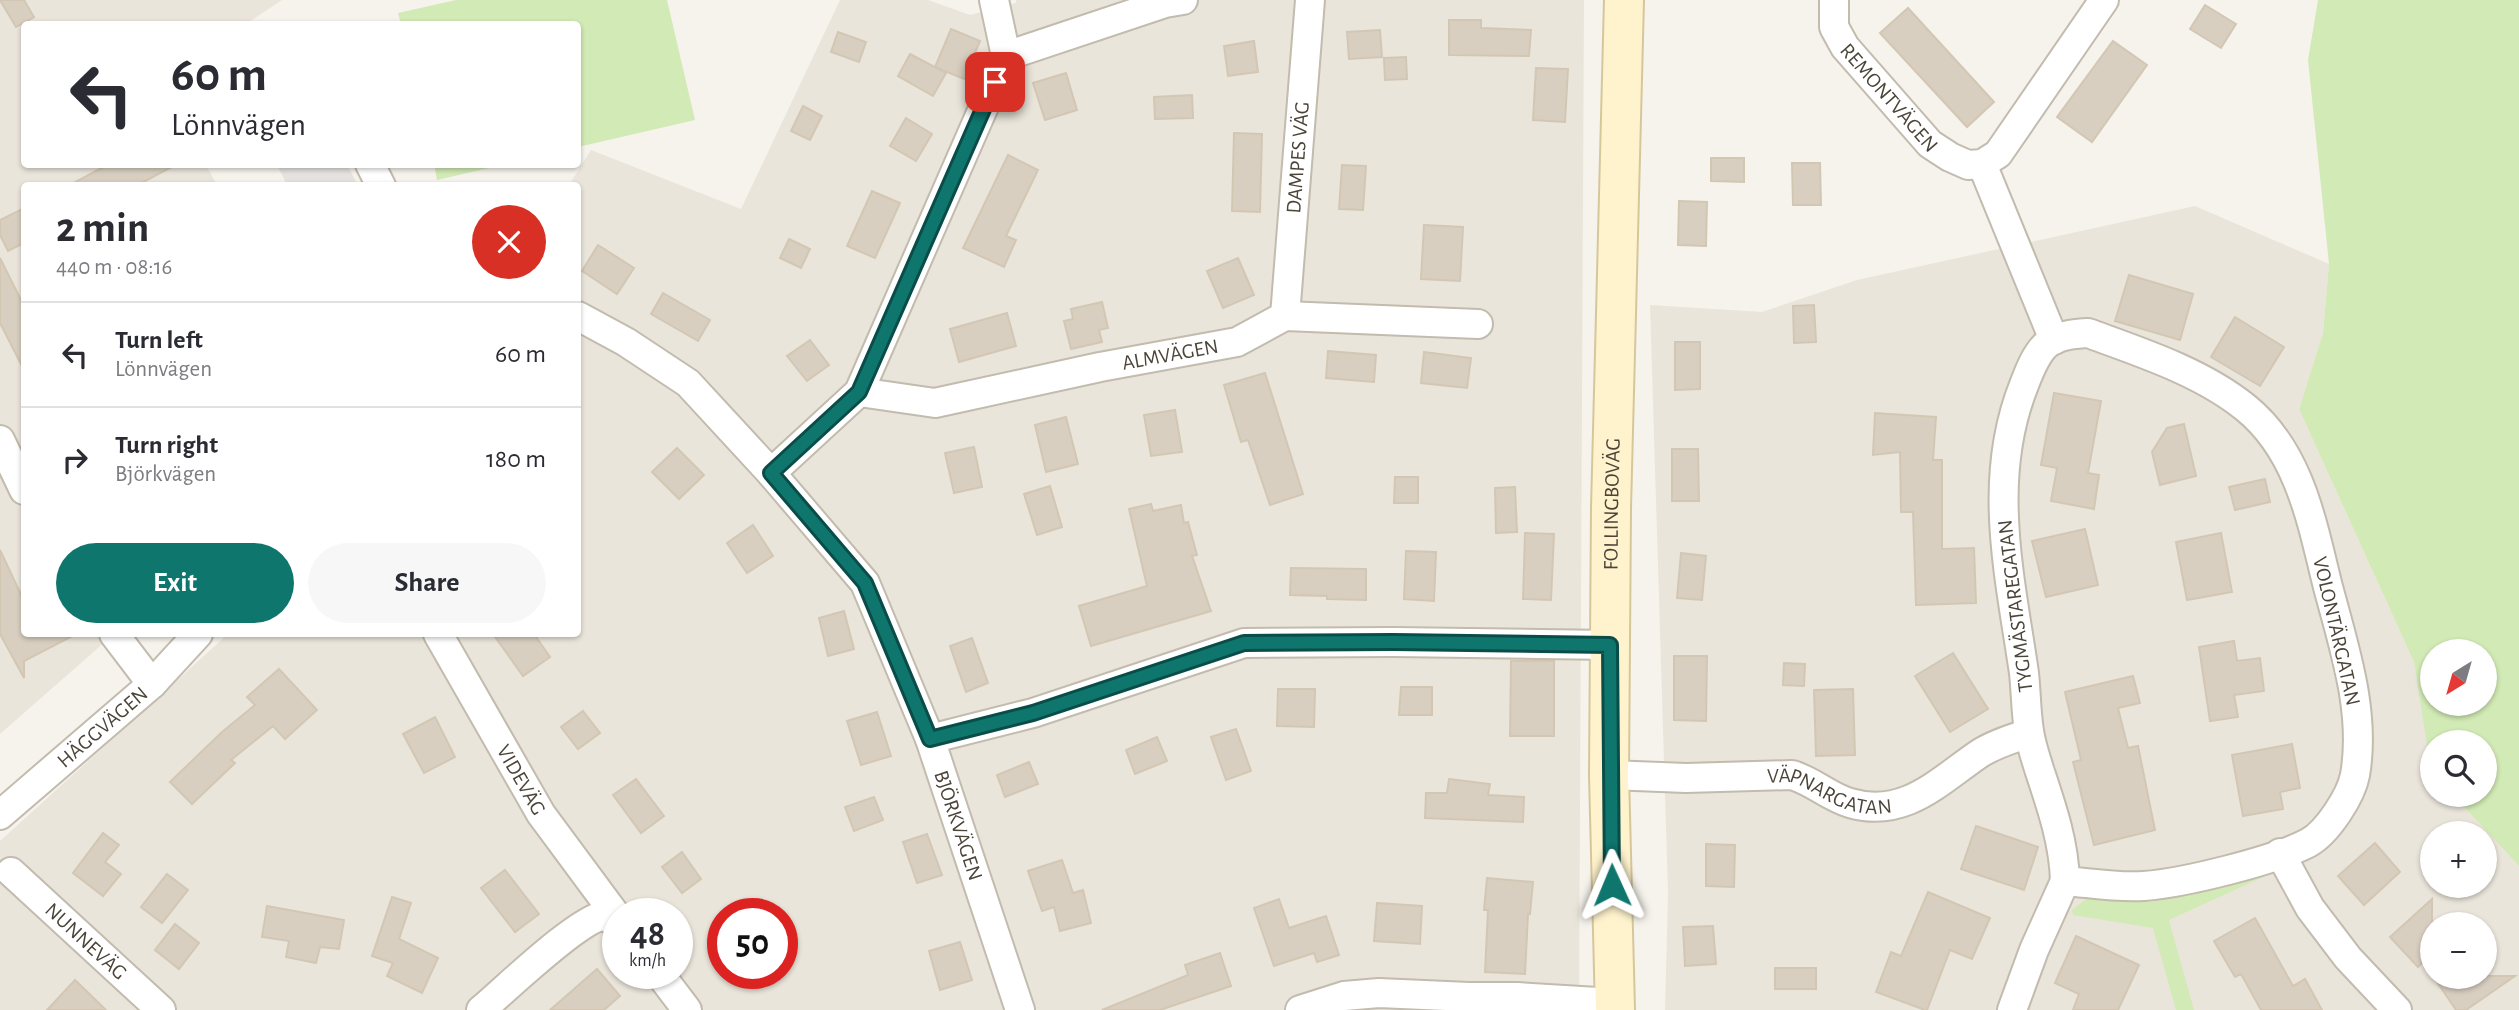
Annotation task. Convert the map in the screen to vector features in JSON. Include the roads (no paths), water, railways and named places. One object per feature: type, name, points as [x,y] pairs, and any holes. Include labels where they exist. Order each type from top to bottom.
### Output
[{"type":"main road","name":"FOLLINGBOVÄG","points":[[1614,1007],[1609,775],[1611,509],[1624,0]]},
{"type":"street","points":[[771,473],[859,392],[1006,57],[994,0]]},
{"type":"street","points":[[1006,57],[1183,0]]},
{"type":"street","name":"DAMPES VÄG","points":[[1285,316],[1310,0]]},
{"type":"street","name":"REMONTVÄGEN","points":[[1834,0],[1834,26],[1845,47],[1930,144],[1968,165],[1982,164]]},
{"type":"street","points":[[2054,341],[1982,164],[1998,154],[2104,0]]},
{"type":"street","points":[[1285,316],[1478,324]]},
{"type":"street","name":"ALMVÄGEN","points":[[859,392],[935,403],[1100,367],[1237,342],[1285,316]]},
{"type":"street","name":"BJÖRKVÄGEN","points":[[581,318],[626,342],[688,383],[771,473],[865,583],[930,739],[1020,1010]]},
{"type":"street","name":"VOLONTÄRGATAN","points":[[2054,341],[2064,335],[2088,333],[2159,359],[2217,389],[2246,408],[2271,433],[2304,494],[2356,707],[2355,776],[2344,806],[2310,842],[2280,853]]},
{"type":"street","name":"TYGMÄSTAREGATAN","points":[[2012,1010],[2034,950],[2065,881],[2058,827],[2029,733],[2024,676],[2006,567],[2003,529],[2007,438],[2030,369],[2047,344],[2054,341]]},
{"type":"street","points":[[0,440],[21,484]]},
{"type":"street","points":[[116,637],[152,684]]},
{"type":"street","name":"HÄGGVÄGEN","points":[[0,815],[152,684],[195,637]]},
{"type":"street","name":"VIDEVÄG","points":[[440,637],[541,814],[603,898]]},
{"type":"street","points":[[930,739],[1033,713],[1244,643],[1610,645]]},
{"type":"street","name":"VÄPNARGATAN","points":[[1609,775],[1686,778],[1792,775],[1809,780],[1849,803],[1876,807],[1898,806],[1927,791],[1981,753],[2006,740],[2029,733]]},
{"type":"street","points":[[2065,881],[2144,886],[2226,869],[2280,853],[2318,918],[2348,958],[2397,1010]]},
{"type":"street","name":"NUNNEVÄG","points":[[11,872],[161,1010]]},
{"type":"street","points":[[481,1010],[559,943],[597,916],[602,915]]},
{"type":"street","points":[[671,989],[687,1010]]},
{"type":"street","points":[[1300,1010],[1344,996],[1379,993],[1614,1007]]}]
